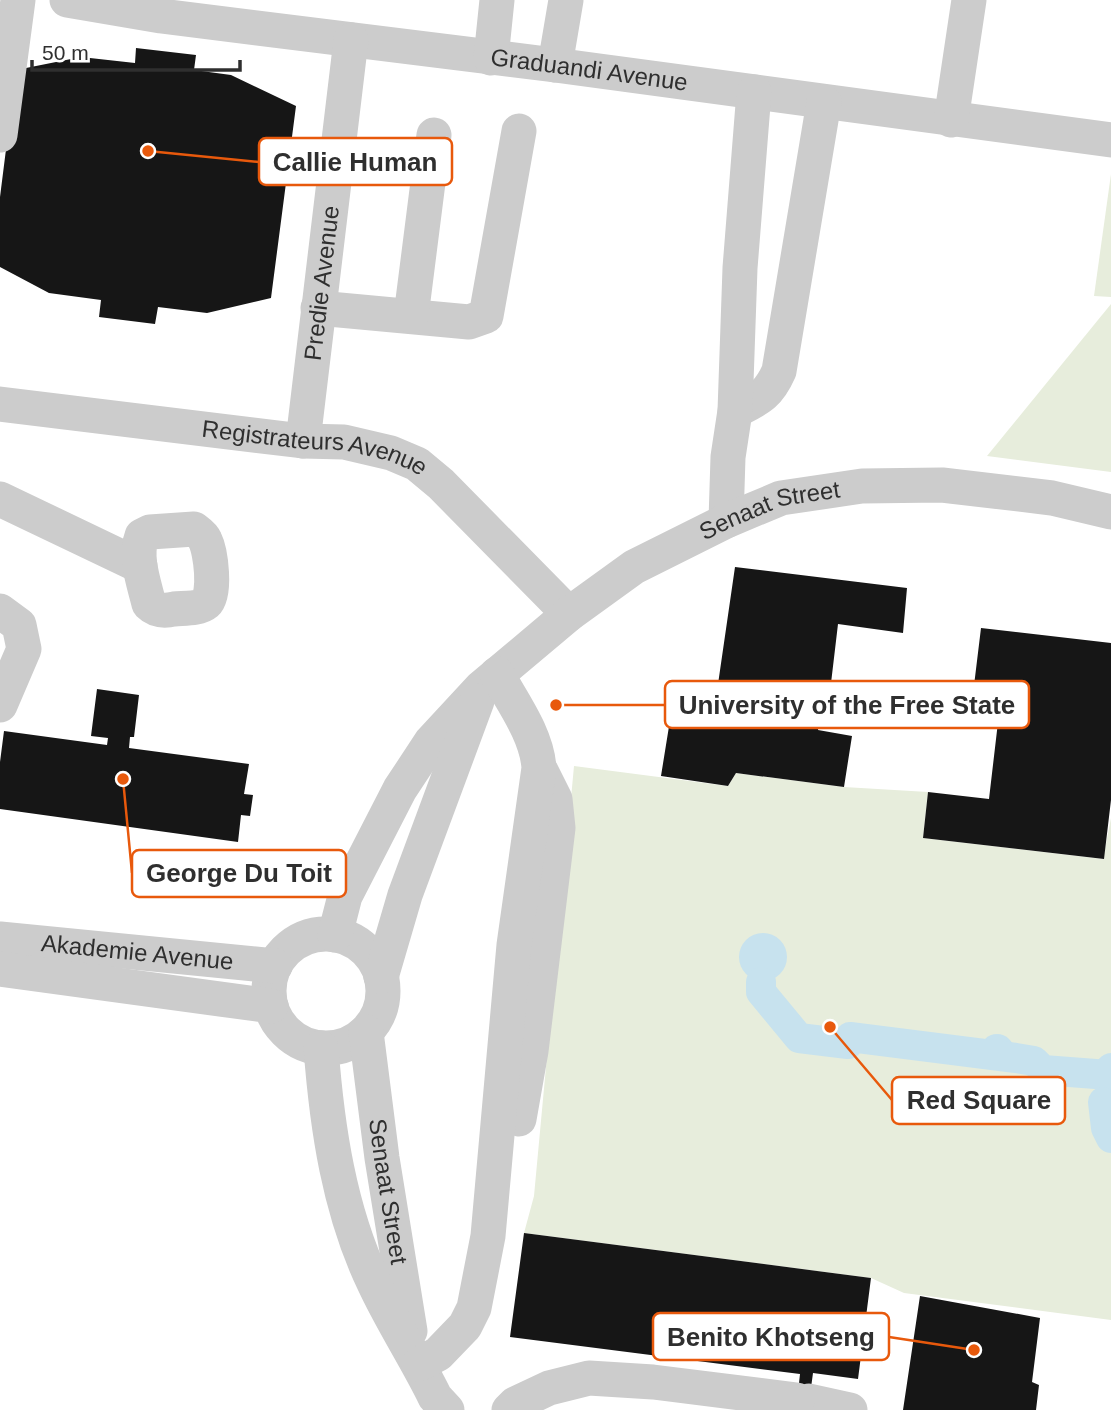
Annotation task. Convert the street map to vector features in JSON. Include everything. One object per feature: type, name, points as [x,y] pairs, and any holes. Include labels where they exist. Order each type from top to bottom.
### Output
[{"type":"lane","points":[[0,135],[18,0]]},
{"type":"lane","name":"Graduandi Avenue","points":[[67,0],[160,16],[555,65],[1111,141]]},
{"type":"lane","points":[[491,58],[497,0]]},
{"type":"lane","points":[[555,65],[566,0]]},
{"type":"lane","points":[[951,120],[969,0]]},
{"type":"lane","name":"Predie Avenue","points":[[303,441],[351,40]]},
{"type":"lane","points":[[726,521],[728,457],[735,411],[740,268],[754,92]]},
{"type":"lane","points":[[735,411],[762,397],[771,388],[779,371],[824,102]]},
{"type":"lane","points":[[318,308],[470,321],[486,316],[519,131]]},
{"type":"lane","points":[[411,316],[434,135]]},
{"type":"lane","name":"Registrateurs Avenue","points":[[0,404],[303,441],[344,442],[391,453],[417,464],[441,484],[569,614]]},
{"type":"lane","name":"Senaat Street","points":[[335,935],[345,896],[400,789],[431,742],[489,681],[569,614],[634,567],[726,521],[781,498],[862,486],[942,485],[1052,498],[1109,511]]},
{"type":"lane","points":[[0,499],[140,566]]},
{"type":"lane","points":[[0,611],[19,625],[24,649],[0,705]]},
{"type":"lane","points":[[416,1358],[439,1354],[452,1343],[474,1308],[488,1236],[491,1199],[512,1162],[531,1051],[558,828],[555,799],[539,768],[538,754],[530,735],[489,681]]},
{"type":"lane","points":[[381,977],[405,895],[489,681]]},
{"type":"lane","points":[[317,935],[335,935],[359,944],[369,953],[381,977],[381,1006],[375,1020],[366,1032],[337,1047],[321,1048],[304,1044],[289,1035],[278,1022],[271,1006],[269,993],[275,966],[285,951],[300,940],[317,935]]},
{"type":"lane","name":"Akademie Avenue","points":[[0,939],[275,966]]},
{"type":"lane","name":"Akademie Avenue","points":[[0,969],[271,1006]]},
{"type":"lane","name":"Senaat Street","points":[[366,1032],[382,1158],[416,1358]]},
{"type":"lane","name":"Senaat Street","points":[[321,1048],[327,1110],[352,1227],[374,1283],[435,1396],[447,1410]]},
{"type":"lane","points":[[509,1410],[515,1404],[548,1388],[589,1378],[653,1382],[803,1401],[850,1410]]},
{"type":"green space","points":[[1111,174],[1111,297],[1094,296]]},
{"type":"green space","points":[[1111,304],[1111,472],[987,456]]},
{"type":"green space","points":[[574,766],[728,786],[736,773],[844,787],[928,792],[923,838],[1103,859],[1111,818],[1111,1320],[904,1293],[871,1278],[524,1233],[534,1196]]},
{"type":"water","points":[[763,933],[772,934],[780,940],[786,948],[786,966],[780,974],[772,980],[763,981],[754,980],[746,974],[740,966],[739,957],[740,948],[746,940],[754,934]]},
{"type":"water","points":[[997,1034],[1009,1039],[1014,1051],[1009,1063],[997,1068],[985,1063],[980,1051],[985,1039]]},
{"type":"building","points":[[136,48],[196,55],[194,70],[231,75],[296,106],[271,298],[207,313],[158,307],[155,324],[99,317],[101,300],[49,293],[0,267],[0,197],[16,70],[81,57],[135,63]]},
{"type":"building","points":[[735,567],[907,588],[903,633],[838,624],[827,717],[820,715],[818,730],[852,736],[844,787],[736,773],[728,786],[661,776],[671,714],[701,714],[708,689],[717,691]]},
{"type":"building","points":[[981,628],[1111,643],[1111,800],[1104,859],[923,838],[928,792],[989,799],[1000,705],[972,702]]},
{"type":"building","points":[[97,689],[139,695],[134,737],[130,737],[129,748],[249,764],[244,794],[253,795],[250,816],[241,815],[238,842],[0,809],[0,762],[4,731],[107,745],[108,738],[91,736]]},
{"type":"building","points":[[524,1233],[871,1278],[858,1379],[813,1373],[808,1410],[796,1410],[800,1374],[510,1337]]},
{"type":"building","points":[[920,1296],[1040,1318],[1032,1382],[1039,1385],[1036,1410],[903,1410]]},
{"type":"waterway","points":[[761,982],[761,992],[799,1038],[848,1044],[850,1037],[1016,1058],[1034,1061],[1043,1070],[1109,1075],[1111,1068]]},
{"type":"waterway","points":[[1103,1102],[1106,1128],[1111,1138]]},
{"type":"place","name":"Callie Human","points":[[148,151]]},
{"type":"place","name":"University of the Free State","points":[[556,705]]},
{"type":"place","name":"George Du Toit","points":[[123,779]]},
{"type":"place","name":"Red Square","points":[[830,1027]]},
{"type":"place","name":"Benito Khotseng","points":[[974,1350]]}]
